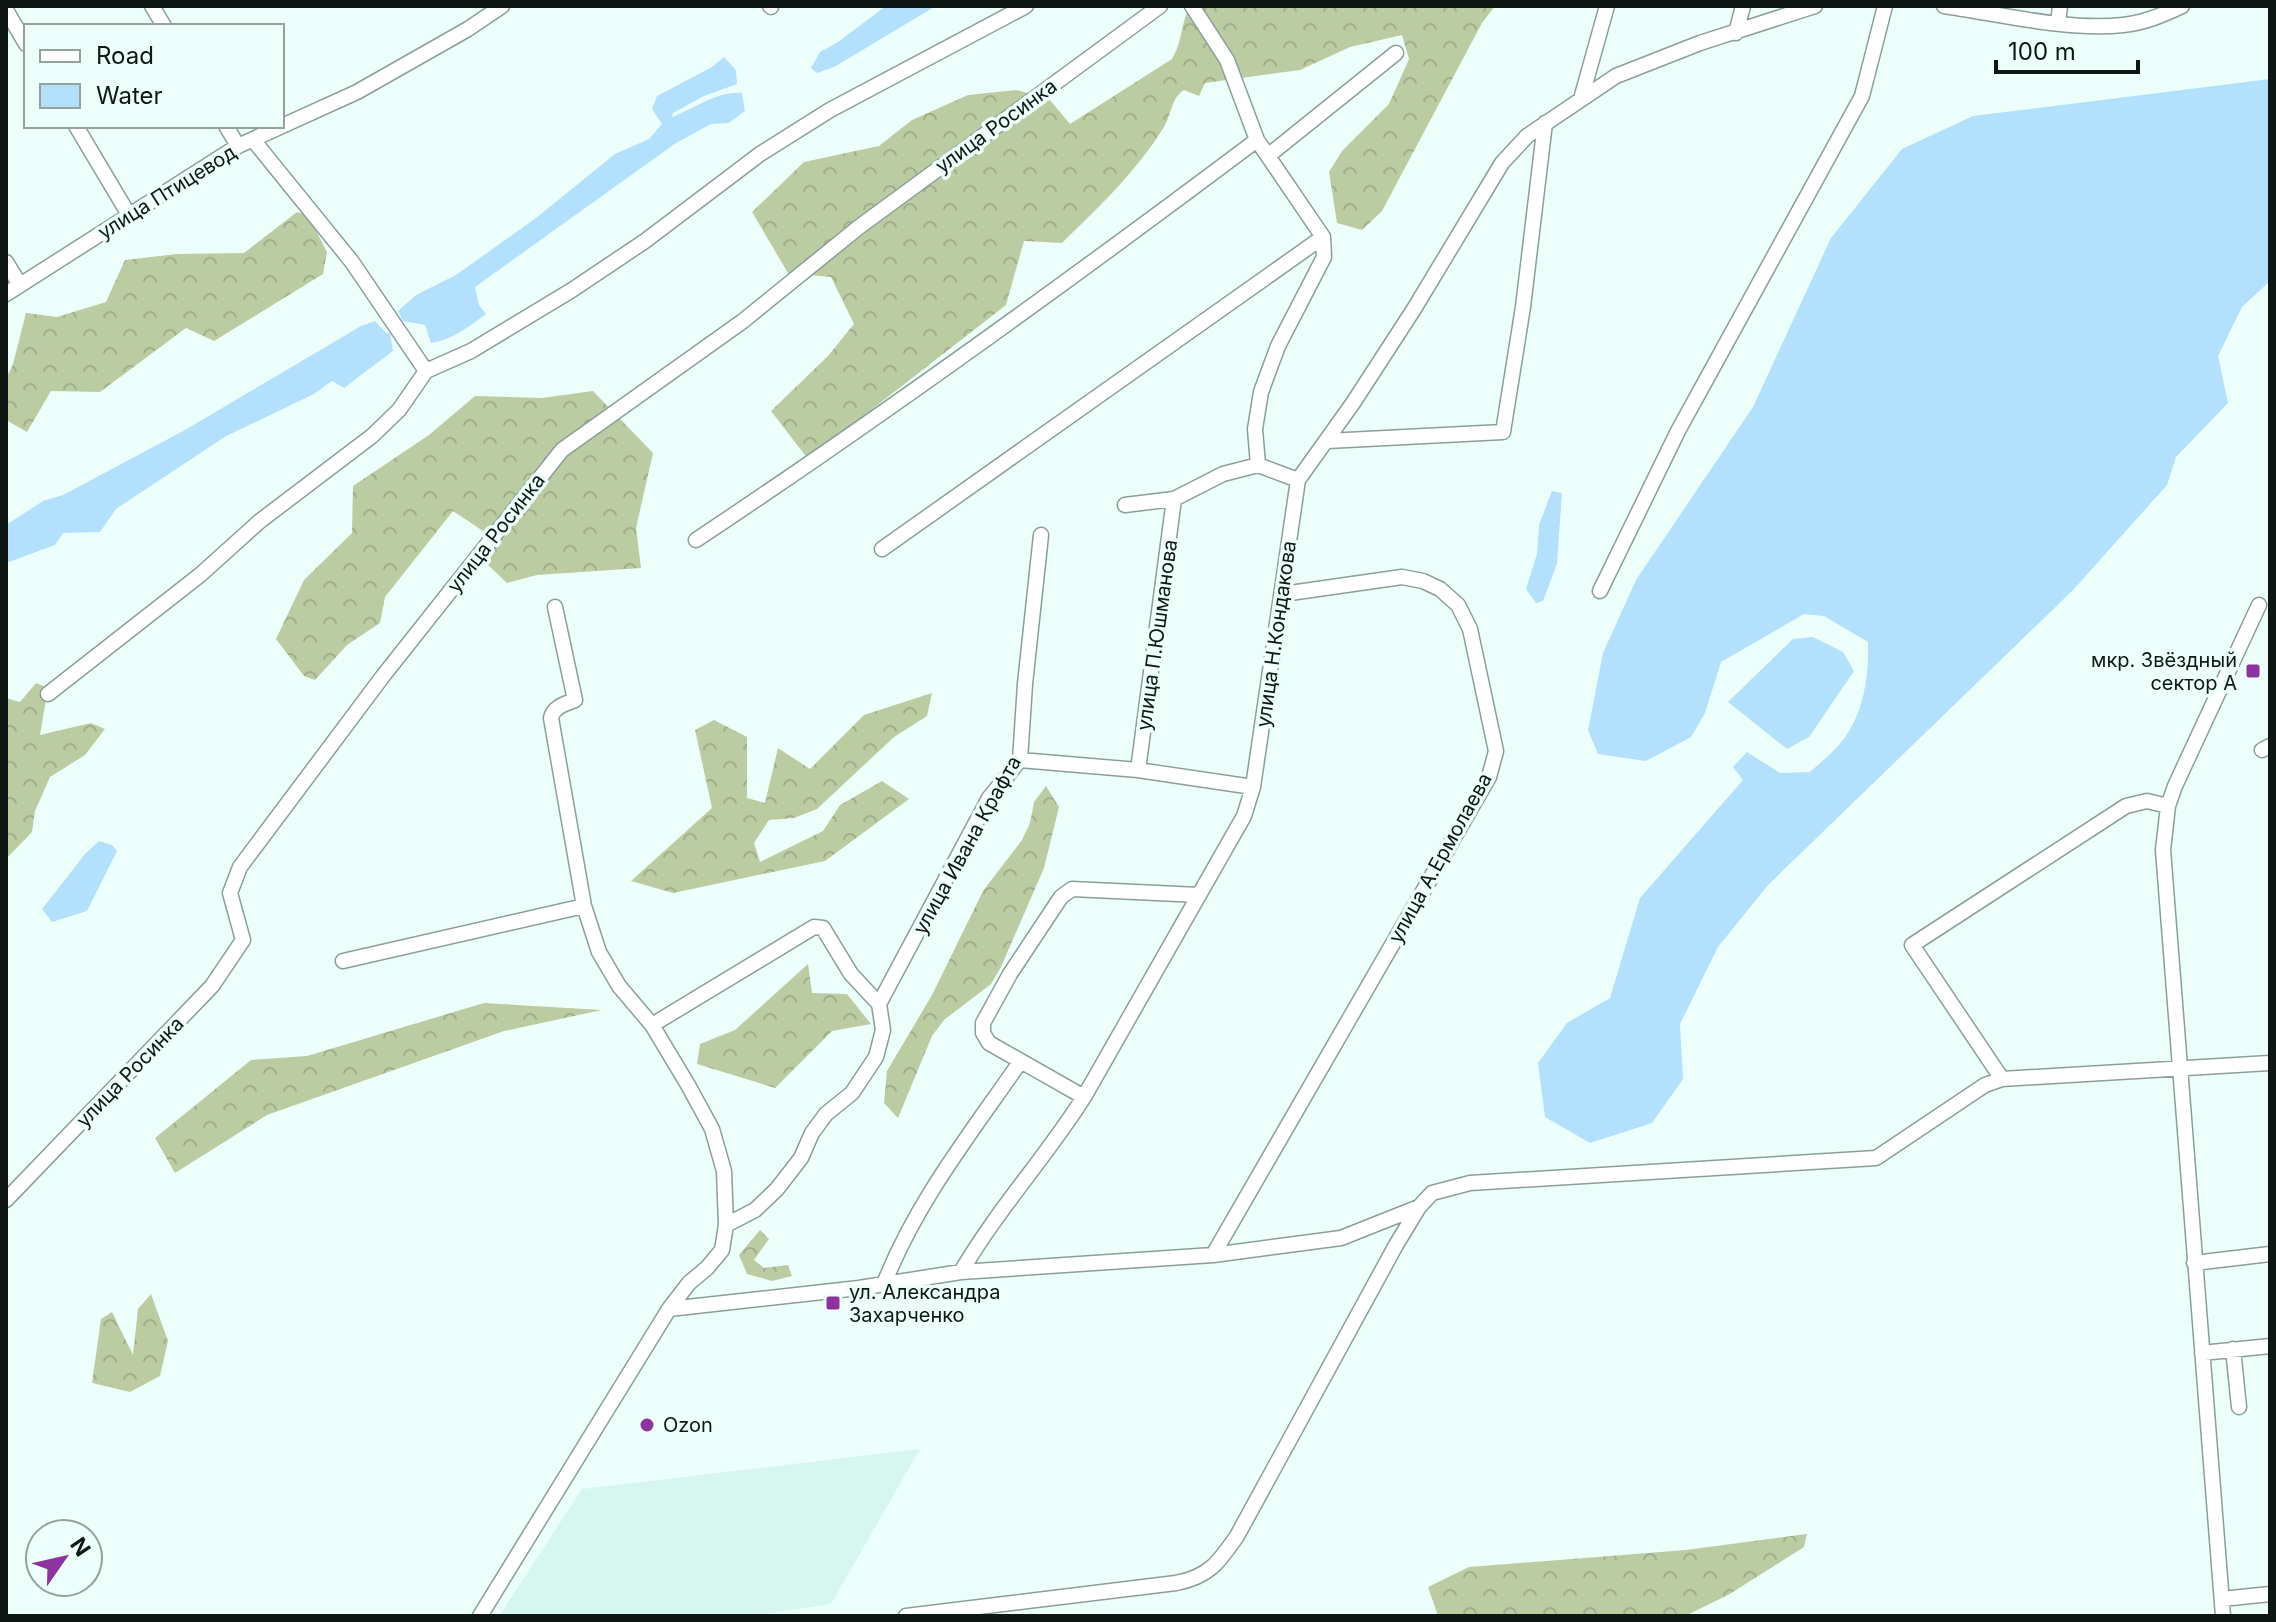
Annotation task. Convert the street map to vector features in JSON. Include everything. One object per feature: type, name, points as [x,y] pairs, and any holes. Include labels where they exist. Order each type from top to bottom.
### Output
[{"type":"street","points":[[152,6],[163,24]]},
{"type":"street","name":"улица Птицевод","points":[[284,127],[357,92],[468,29],[502,6]]},
{"type":"street","points":[[48,694],[200,575],[260,521],[372,436],[399,410],[426,371],[471,351],[572,290],[645,241],[760,154],[830,110],[1026,6]]},
{"type":"street","name":"улица Росинка","points":[[6,1200],[212,986],[243,940],[230,893],[240,867],[383,676],[562,450],[743,321],[859,227],[1160,6]]},
{"type":"street","points":[[1192,6],[1227,60],[1257,140],[1323,237],[1324,257],[1278,346],[1261,392],[1255,429],[1258,465]]},
{"type":"street","points":[[1581,99],[1607,6]]},
{"type":"street","points":[[1736,33],[1743,6]]},
{"type":"street","points":[[1125,505],[1174,499],[1223,474],[1258,465],[1298,480],[1414,309],[1502,163],[1527,136],[1616,76],[1655,59],[1815,6]]},
{"type":"street","points":[[1600,591],[1678,431],[1862,96],[1868,83],[1885,6]]},
{"type":"street","points":[[1944,6],[2058,23],[2122,25],[2157,18],[2182,6]]},
{"type":"street","points":[[2058,23],[2060,6]]},
{"type":"street","points":[[6,10],[24,41]]},
{"type":"street","points":[[1269,155],[1396,53]]},
{"type":"street","points":[[1327,441],[1503,432],[1523,307],[1545,123]]},
{"type":"street","points":[[77,128],[129,215]]},
{"type":"street","points":[[227,128],[238,146]]},
{"type":"street","name":"улица Птицевод","points":[[6,294],[238,146],[281,128]]},
{"type":"street","points":[[696,540],[809,465],[993,335],[1257,140]]},
{"type":"street","points":[[254,141],[352,262],[426,371]]},
{"type":"street","points":[[882,549],[1323,237]]},
{"type":"street","points":[[6,262],[20,285]]},
{"type":"street","name":"улица Н.Кондакова","points":[[961,1272],[982,1235],[1067,1125],[1244,816],[1253,787],[1298,480]]},
{"type":"street","name":"улица П.Юшманова","points":[[1138,770],[1174,499]]},
{"type":"street","name":"улица Ивана Крафта","points":[[726,1225],[755,1210],[777,1189],[801,1158],[812,1133],[826,1114],[852,1093],[876,1057],[883,1030],[879,1004],[989,798],[1020,760],[1041,535]]},
{"type":"street","name":"улица А.Ермолаева","points":[[1213,1255],[1489,777],[1496,751],[1470,629],[1458,605],[1440,589],[1423,581],[1402,577],[1283,594]]},
{"type":"street","points":[[2223,1616],[2163,850],[2168,806],[2259,605]]},
{"type":"street","points":[[480,1616],[669,1309],[689,1283],[722,1250],[726,1225],[724,1171],[712,1129],[652,1025],[619,986],[599,952],[584,906],[551,718],[558,708],[575,700],[555,607]]},
{"type":"street","points":[[1020,760],[1138,770],[1253,787]]},
{"type":"street","points":[[2002,1079],[1912,945],[2126,806],[2147,801],[2168,806]]},
{"type":"street","points":[[1084,1097],[989,1043],[983,1033],[983,1023],[1010,974],[1061,897],[1072,889],[1199,895]]},
{"type":"street","points":[[343,961],[584,906]]},
{"type":"street","points":[[652,1025],[814,927],[823,928],[851,974],[879,1004]]},
{"type":"street","points":[[884,1284],[897,1250],[930,1193],[1020,1062]]},
{"type":"street","points":[[906,1616],[1176,1583],[1201,1576],[1220,1560],[1237,1536],[1396,1245],[1419,1207],[1432,1193],[1470,1183],[1876,1158],[1985,1085],[2002,1079],[2270,1063]]},
{"type":"street","points":[[669,1309],[961,1272],[1213,1255],[1341,1238],[1419,1207]]},
{"type":"street","points":[[1373,1225],[1383,1228],[1396,1245]]},
{"type":"street","points":[[2194,1263],[2270,1254]]},
{"type":"street","points":[[2202,1353],[2270,1346]]},
{"type":"street","points":[[2233,1349],[2239,1407]]},
{"type":"street","points":[[2222,1599],[2270,1594]]},
{"type":"shaded area","points":[[920,1449],[831,1604],[750,1616],[499,1616],[582,1489]]},
{"type":"green space","points":[[1191,6],[1495,6],[1482,23],[1382,211],[1362,230],[1337,223],[1329,172],[1342,151],[1389,104],[1409,59],[1402,35],[1350,47],[1300,70],[1205,83],[1199,96],[1184,90],[1176,98],[1164,127],[1141,159],[1062,243],[1024,241],[1006,305],[808,459],[771,411],[828,356],[854,324],[831,277],[788,273],[752,212],[804,162],[879,146],[912,120],[968,95],[1017,90],[1049,99],[1070,124],[1172,59]]},
{"type":"green space","points":[[297,212],[308,215],[327,252],[323,274],[214,341],[186,328],[100,392],[51,391],[27,432],[6,420],[6,379],[26,313],[57,317],[106,302],[125,260],[177,254],[244,253]]},
{"type":"green space","points":[[593,391],[653,453],[636,528],[641,568],[537,575],[507,583],[488,565],[483,531],[453,511],[385,597],[380,623],[347,645],[315,680],[304,676],[276,639],[304,580],[352,533],[353,486],[429,435],[475,396],[542,398]]},
{"type":"green space","points":[[36,683],[48,688],[40,735],[91,723],[105,729],[85,755],[50,777],[35,811],[32,832],[6,859],[6,698],[20,702]]},
{"type":"green space","points":[[932,693],[927,716],[894,737],[817,809],[794,818],[769,820],[754,843],[760,862],[823,831],[840,805],[882,781],[909,799],[825,861],[673,893],[631,881],[712,808],[695,730],[714,720],[747,737],[747,798],[765,803],[778,748],[810,769],[864,715]]},
{"type":"green space","points":[[1046,786],[1059,807],[1044,868],[1001,967],[991,984],[944,1020],[932,1036],[898,1118],[884,1103],[887,1071],[932,995],[983,891],[1022,840],[1030,823],[1034,802]]},
{"type":"green space","points":[[808,964],[812,993],[847,994],[871,1024],[832,1031],[775,1088],[697,1064],[700,1044],[735,1030]]},
{"type":"green space","points":[[484,1003],[602,1010],[504,1031],[267,1115],[175,1173],[155,1138],[251,1060],[307,1056]]},
{"type":"green space","points":[[760,1230],[769,1239],[754,1260],[764,1268],[788,1265],[792,1276],[772,1281],[747,1274],[739,1255]]},
{"type":"green space","points":[[151,1294],[168,1341],[160,1376],[130,1392],[92,1383],[101,1319],[112,1312],[133,1355],[138,1309]]},
{"type":"green space","points":[[1807,1534],[1804,1547],[1728,1595],[1685,1616],[1438,1616],[1428,1587],[1469,1567],[1686,1550]]},
{"type":"water","points":[[886,6],[936,6],[834,67],[817,73],[811,68],[820,52]]},
{"type":"water","points":[[724,57],[736,70],[737,84],[704,96],[673,113],[672,117],[733,93],[742,93],[745,111],[729,123],[711,124],[676,143],[475,287],[479,305],[486,314],[460,332],[431,343],[425,325],[403,321],[398,311],[416,295],[456,275],[536,218],[615,154],[649,139],[662,124],[652,109],[657,96],[712,67]]},
{"type":"water","points":[[2270,79],[2270,281],[2242,307],[2218,356],[2228,403],[2176,457],[2167,485],[2074,589],[1768,885],[1718,947],[1680,1024],[1683,1079],[1652,1123],[1590,1143],[1545,1117],[1538,1063],[1567,1023],[1610,998],[1640,898],[1743,780],[1733,767],[1747,752],[1780,773],[1810,772],[1843,740],[1860,706],[1866,680],[1868,642],[1824,616],[1804,614],[1721,662],[1705,713],[1691,737],[1646,761],[1598,754],[1588,730],[1603,653],[1636,580],[1753,407],[1831,238],[1902,149],[1973,116]]},
{"type":"water","points":[[375,321],[386,333],[390,333],[393,351],[344,388],[332,381],[314,394],[226,436],[116,509],[100,532],[63,533],[55,545],[6,563],[6,525],[43,501],[63,495],[185,430],[361,326]]},
{"type":"water","points":[[1552,491],[1562,493],[1557,564],[1543,601],[1536,603],[1526,589],[1537,554],[1539,525]]},
{"type":"water","points":[[1813,637],[1843,652],[1854,671],[1809,737],[1787,749],[1728,702],[1793,639]]},
{"type":"water","points":[[99,841],[112,845],[117,851],[87,911],[52,922],[42,909]]},
{"type":"place","name":"мкр. Звёздный сектор А","points":[[2253,671]]},
{"type":"place","name":"ул. Александра Захарченко","points":[[833,1303]]},
{"type":"place","name":"Ozon","points":[[647,1425]]}]
